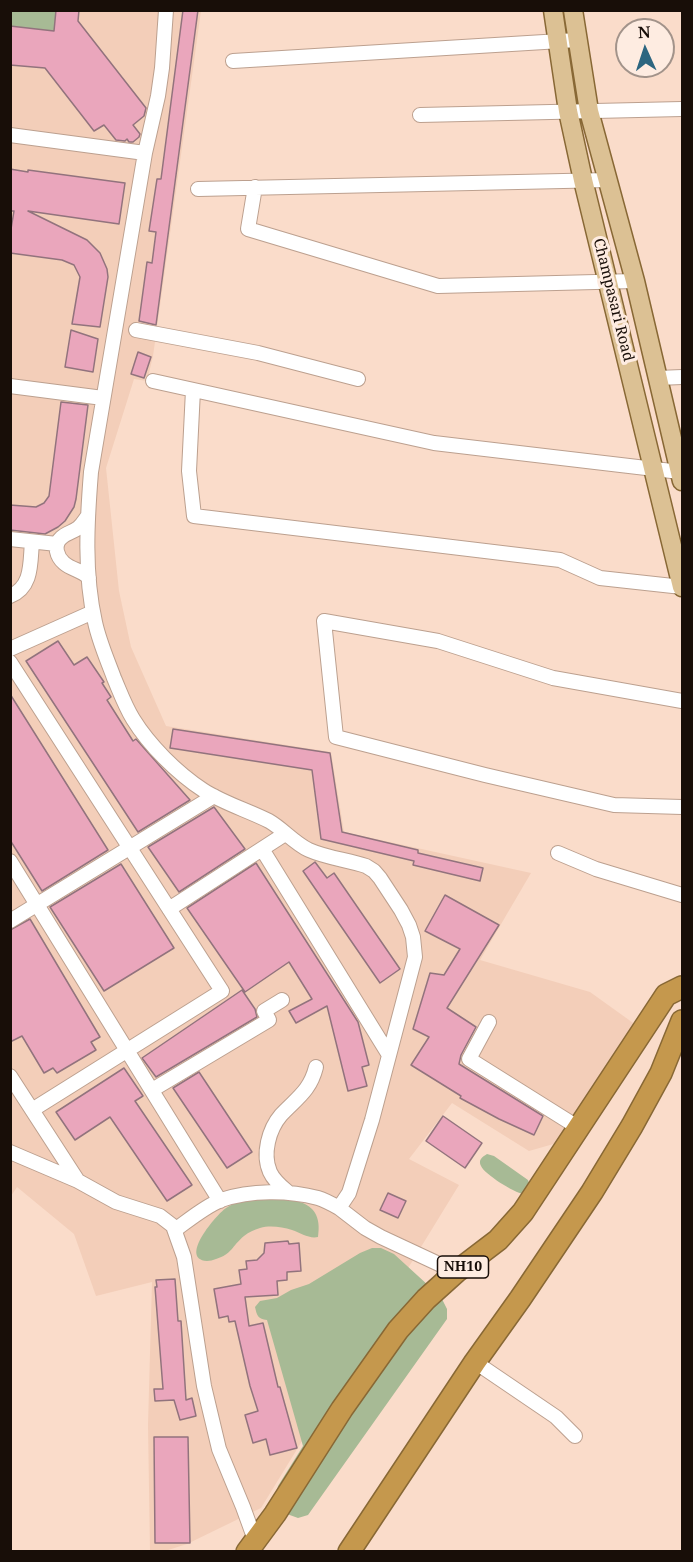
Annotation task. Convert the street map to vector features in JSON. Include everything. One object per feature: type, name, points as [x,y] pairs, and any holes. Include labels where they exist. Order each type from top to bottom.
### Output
[{"type":"highway","name":"NH10","points":[[251,1546],[275,1514],[342,1409],[398,1330],[426,1299],[456,1272],[498,1240],[523,1212],[666,995],[682,987]]},
{"type":"highway","points":[[349,1551],[475,1362],[563,1236],[662,1073],[682,1021]]},
{"type":"main road","name":"Champasari Road","points":[[553,10],[568,111],[682,587]]},
{"type":"main road","name":"Champasari Road","points":[[573,10],[590,111],[635,281],[681,476]]},
{"type":"street","points":[[166,10],[158,96],[145,153],[91,472],[87,517],[89,578],[93,612],[104,651],[123,700],[132,718],[155,748],[203,790],[271,822],[310,851],[366,866],[374,871],[409,925],[415,957],[372,1120],[349,1193],[339,1208]]},
{"type":"street","points":[[233,61],[577,40]]},
{"type":"street","points":[[420,116],[682,109]]},
{"type":"street","points":[[10,135],[145,153]]},
{"type":"street","points":[[198,189],[609,180]]},
{"type":"street","points":[[255,187],[248,229],[438,286],[635,281]]},
{"type":"street","points":[[136,330],[258,352],[358,379]]},
{"type":"street","points":[[658,378],[682,377]]},
{"type":"street","points":[[153,381],[434,443],[653,469],[681,476]]},
{"type":"street","points":[[10,386],[103,398]]},
{"type":"street","points":[[194,390],[189,471],[194,516],[560,560],[600,578],[682,587]]},
{"type":"street","points":[[87,517],[77,530],[62,537],[57,544],[60,559],[66,565],[85,573],[89,578]]},
{"type":"street","points":[[10,539],[57,544]]},
{"type":"street","points":[[10,596],[23,589],[28,579],[32,542]]},
{"type":"street","points":[[10,649],[93,612]]},
{"type":"street","points":[[682,700],[552,678],[438,641],[324,621],[336,737],[614,805],[682,807]]},
{"type":"street","points":[[10,662],[222,991],[32,1110]]},
{"type":"street","points":[[10,921],[214,796]]},
{"type":"street","points":[[170,909],[285,834]]},
{"type":"street","points":[[262,849],[389,1056]]},
{"type":"street","points":[[558,854],[596,869],[682,895]]},
{"type":"street","points":[[10,861],[220,1201]]},
{"type":"street","points":[[152,1090],[269,1020],[264,1011],[282,1000]]},
{"type":"street","points":[[489,1022],[469,1059],[579,1128]]},
{"type":"street","points":[[289,1193],[270,1172],[267,1156],[269,1141],[279,1117],[308,1088],[316,1067]]},
{"type":"street","points":[[10,1076],[78,1181]]},
{"type":"street","points":[[10,1152],[78,1181],[116,1202],[160,1216],[173,1226],[186,1268],[209,1411],[219,1449],[243,1507],[251,1546]]},
{"type":"street","points":[[174,1230],[220,1201],[270,1192],[289,1193],[320,1199],[339,1208],[381,1237],[456,1272]]},
{"type":"street","points":[[475,1362],[556,1417],[575,1436]]},
{"type":"shaded area","points":[[11,11],[201,11],[153,356],[147,381],[134,379],[106,468],[119,591],[131,647],[166,726],[331,752],[344,832],[531,873],[480,960],[590,992],[636,1025],[557,1143],[529,1151],[452,1103],[409,1159],[459,1185],[261,1508],[187,1544],[165,1551],[150,1551],[148,1425],[152,1282],[96,1296],[74,1234],[17,1187],[11,1196]]},
{"type":"green space","points":[[10,11],[56,11],[54,31],[11,26]]},
{"type":"green space","points":[[487,1154],[494,1156],[528,1180],[529,1183],[523,1194],[500,1183],[483,1169],[480,1160]]},
{"type":"green space","points":[[256,1198],[290,1200],[309,1206],[319,1223],[318,1237],[284,1228],[264,1227],[246,1235],[221,1257],[208,1261],[199,1258],[196,1253],[202,1236],[221,1212],[229,1206]]},
{"type":"green space","points":[[372,1248],[381,1248],[394,1254],[441,1297],[447,1309],[447,1319],[308,1515],[298,1518],[287,1514],[276,1497],[278,1486],[303,1446],[267,1320],[258,1316],[255,1307],[260,1301],[277,1298],[309,1284]]},
{"type":"building","points":[[56,10],[79,10],[78,21],[146,108],[144,116],[133,125],[140,134],[133,142],[127,139],[125,141],[116,140],[104,125],[94,131],[45,68],[10,65],[10,26],[54,31]]},
{"type":"building","points":[[183,10],[198,10],[156,325],[139,321],[147,262],[152,263],[156,232],[149,231],[157,179],[161,179]]},
{"type":"building","points":[[10,169],[125,183],[119,224],[28,211],[87,240],[100,253],[108,277],[100,327],[72,324],[80,277],[74,265],[62,260],[10,253],[14,211],[10,211]]},
{"type":"building","points":[[71,330],[98,339],[93,372],[65,367]]},
{"type":"building","points":[[138,352],[151,357],[144,378],[131,374]]},
{"type":"building","points":[[61,402],[88,405],[74,507],[65,521],[45,534],[10,530],[10,505],[36,507],[44,503],[49,496]]},
{"type":"building","points":[[58,641],[74,665],[87,657],[111,697],[107,700],[133,741],[136,739],[190,800],[138,832],[26,661]]},
{"type":"building","points":[[10,694],[108,850],[42,891],[10,840]]},
{"type":"building","points":[[173,729],[330,753],[342,832],[483,868],[480,881],[413,865],[414,861],[321,839],[312,770],[170,748]]},
{"type":"building","points":[[214,807],[245,849],[179,892],[148,847]]},
{"type":"building","points":[[315,862],[327,878],[334,873],[400,969],[380,983],[303,871]]},
{"type":"building","points":[[256,863],[358,1022],[369,1065],[362,1067],[367,1086],[348,1091],[327,1006],[296,1023],[289,1011],[312,999],[289,962],[245,992],[187,908]]},
{"type":"building","points":[[121,864],[174,948],[104,991],[50,907]]},
{"type":"building","points":[[445,895],[499,925],[447,1008],[476,1027],[461,1055],[459,1064],[543,1116],[534,1135],[460,1098],[461,1096],[411,1065],[429,1037],[413,1029],[430,973],[444,975],[460,949],[425,931]]},
{"type":"building","points":[[30,919],[100,1037],[91,1042],[96,1050],[57,1073],[53,1068],[44,1073],[22,1036],[10,1042],[10,930]]},
{"type":"building","points":[[242,990],[255,1009],[257,1017],[156,1077],[142,1058]]},
{"type":"building","points":[[124,1068],[143,1096],[135,1101],[192,1185],[167,1201],[110,1117],[75,1140],[56,1112]]},
{"type":"building","points":[[199,1072],[252,1152],[227,1168],[173,1088]]},
{"type":"building","points":[[443,1116],[482,1143],[465,1168],[426,1141]]},
{"type":"building","points":[[388,1193],[406,1201],[398,1218],[380,1210]]},
{"type":"building","points":[[288,1241],[289,1244],[299,1243],[301,1271],[287,1272],[287,1280],[277,1281],[278,1295],[245,1297],[249,1326],[263,1323],[278,1387],[280,1387],[297,1448],[270,1455],[266,1439],[253,1443],[245,1415],[258,1411],[235,1321],[229,1322],[228,1316],[219,1318],[214,1289],[241,1284],[239,1270],[247,1269],[246,1261],[257,1260],[264,1253],[265,1243]]},
{"type":"building","points":[[175,1279],[178,1321],[181,1321],[186,1400],[192,1398],[196,1416],[180,1420],[174,1400],[155,1401],[154,1389],[163,1389],[156,1280]]},
{"type":"building","points":[[154,1437],[188,1437],[190,1543],[155,1543]]}]
